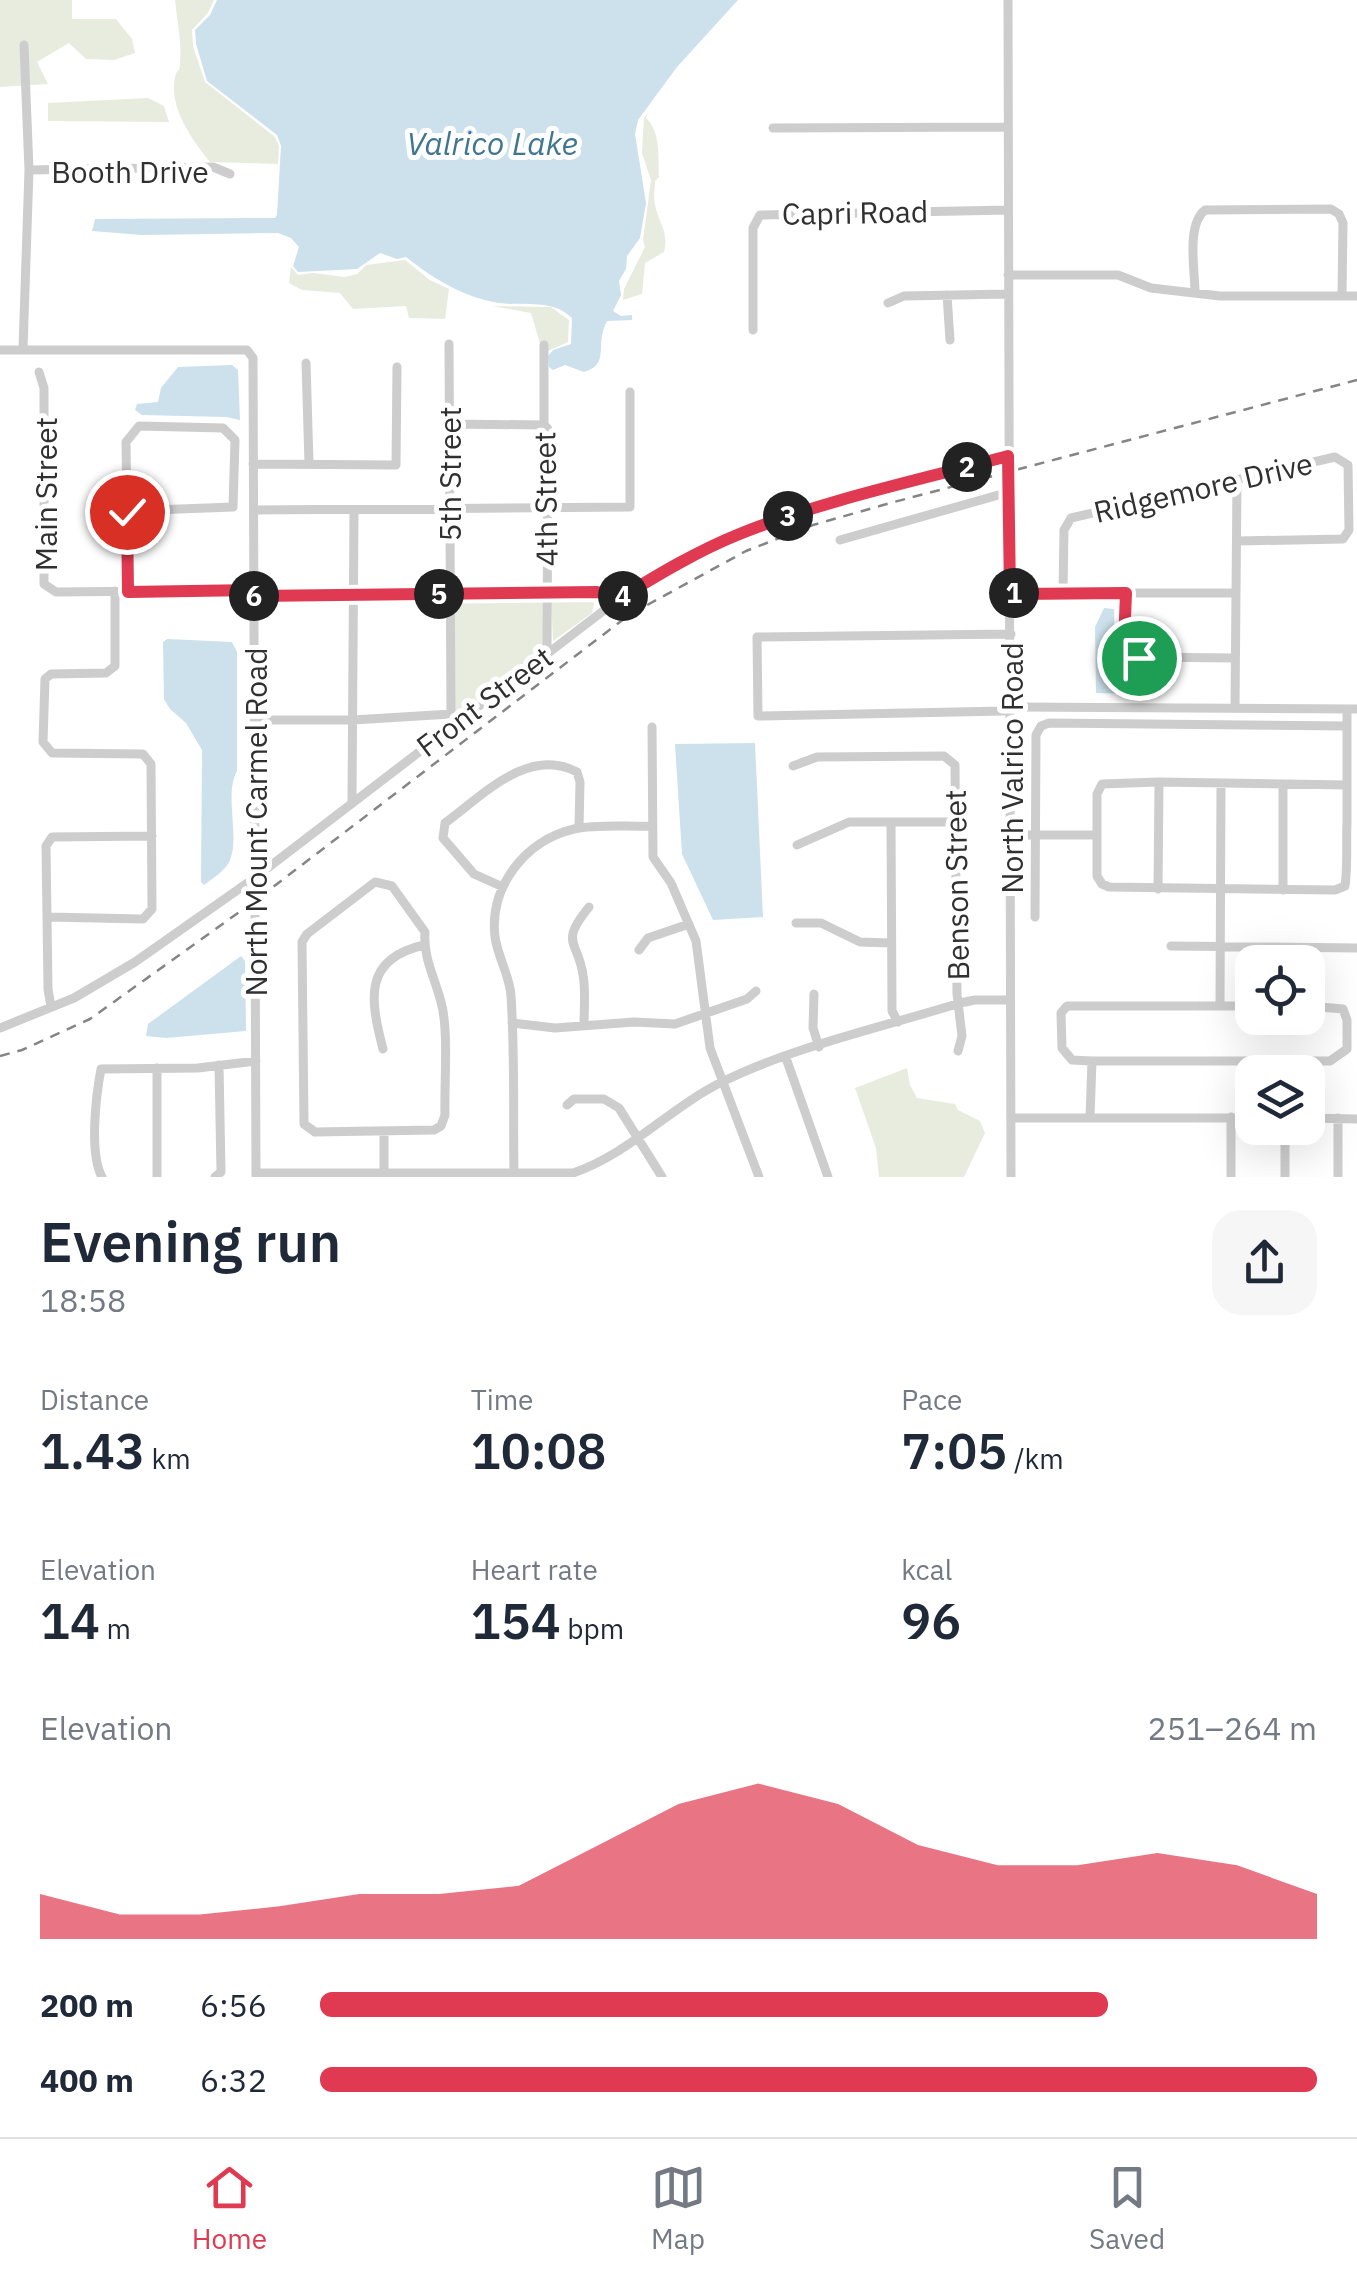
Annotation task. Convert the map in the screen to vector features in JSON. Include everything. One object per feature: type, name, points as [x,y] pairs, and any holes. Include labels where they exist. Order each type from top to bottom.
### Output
[{"type":"street","name":"North Valrico Road","points":[[1008,0],[1011,1177]]},
{"type":"street","points":[[24,46],[29,170]]},
{"type":"street","points":[[774,128],[1007,126]]},
{"type":"street","name":"Booth Drive","points":[[23,349],[29,170],[213,168],[230,174]]},
{"type":"street","points":[[1195,292],[1195,226],[1205,210],[1330,209],[1339,214],[1343,223],[1342,296]]},
{"type":"street","name":"Capri Road","points":[[753,330],[753,228],[760,215],[1008,210]]},
{"type":"street","points":[[1008,275],[1118,275],[1151,288],[1220,296],[1357,296]]},
{"type":"street","points":[[888,303],[904,296],[1008,294]]},
{"type":"street","points":[[947,295],[950,340]]},
{"type":"street","name":"5th Street","points":[[449,344],[449,594],[454,718]]},
{"type":"street","name":"4th Street","points":[[544,345],[544,425],[548,429],[547,653]]},
{"type":"street","points":[[0,350],[23,349]]},
{"type":"street","name":"North Mount Carmel Road","points":[[23,349],[247,350],[253,358],[256,1175]]},
{"type":"street","points":[[306,362],[309,462]]},
{"type":"street","points":[[253,464],[396,465],[397,367]]},
{"type":"street","name":"Main Street","points":[[40,372],[44,388],[44,584],[56,592],[597,592],[620,598]]},
{"type":"street","points":[[254,510],[630,507],[630,392]]},
{"type":"street","points":[[449,424],[544,425]]},
{"type":"street","points":[[127,512],[232,507],[235,440],[230,431],[139,426],[130,433],[126,442],[128,592]]},
{"type":"street","name":"Front Street","points":[[0,1028],[74,998],[136,962],[256,877],[454,718],[620,598],[684,560],[740,534],[838,501],[1008,456]]},
{"type":"street","name":"Ridgemore Drive","points":[[1063,593],[1064,530],[1070,518],[1334,458],[1348,466],[1353,480],[1349,530],[1343,538],[1236,541]]},
{"type":"street","points":[[1235,708],[1237,480]]},
{"type":"street","points":[[840,540],[1009,492]]},
{"type":"street","points":[[352,801],[354,511]]},
{"type":"street","points":[[47,918],[143,919],[152,909],[152,764],[143,754],[52,752],[44,742],[45,679],[51,674],[106,673],[115,666],[116,592]]},
{"type":"street","points":[[1126,593],[1127,652],[1139,658],[1234,658]]},
{"type":"street","points":[[1010,594],[1236,594]]},
{"type":"street","points":[[1011,634],[757,637],[758,716],[1004,711],[1012,707],[1352,709],[1347,726],[1347,785],[1345,886],[1334,890],[1220,890],[1102,884],[1097,876],[1096,794],[1102,784],[1347,785]]},
{"type":"street","points":[[255,720],[454,718]]},
{"type":"street","points":[[652,726],[653,857],[671,883],[696,942],[710,1048],[759,1177]]},
{"type":"street","points":[[1035,917],[1036,736],[1041,726],[1347,726]]},
{"type":"street","name":"Benson Street","points":[[793,766],[817,757],[944,756],[955,765],[957,994],[962,1036],[958,1051]]},
{"type":"street","points":[[502,887],[463,865],[444,838],[445,823],[517,770],[568,767],[577,772],[580,782],[578,828]]},
{"type":"street","points":[[1158,889],[1159,782]]},
{"type":"street","points":[[1220,1006],[1221,782]]},
{"type":"street","points":[[1283,784],[1284,890]]},
{"type":"street","points":[[797,845],[849,822],[957,822]]},
{"type":"street","points":[[892,822],[892,1011],[898,1022]]},
{"type":"street","points":[[514,1174],[511,990],[494,934],[502,887],[532,848],[554,835],[578,828],[652,826]]},
{"type":"street","points":[[1011,835],[1097,835]]},
{"type":"street","points":[[52,1008],[48,988],[46,846],[52,838],[152,836]]},
{"type":"street","points":[[375,882],[392,886],[419,920],[442,1004],[445,1115],[441,1126],[434,1130],[384,1131],[316,1132],[304,1124],[302,942],[307,934],[375,882]]},
{"type":"street","points":[[584,1025],[583,970],[572,945],[577,922],[588,907]]},
{"type":"street","points":[[796,923],[821,924],[860,942],[891,943]]},
{"type":"street","points":[[639,950],[648,938],[689,924]]},
{"type":"street","points":[[383,1049],[373,990],[376,977],[383,966],[405,949],[424,945]]},
{"type":"street","points":[[1171,946],[1357,948]]},
{"type":"street","points":[[512,1023],[555,1028],[634,1022],[675,1024],[747,999],[756,991]]},
{"type":"street","points":[[814,994],[813,1028],[819,1046]]},
{"type":"street","points":[[256,1175],[573,1173],[598,1164],[637,1141],[723,1081],[819,1046],[960,1004],[1010,1000]]},
{"type":"street","points":[[1235,1006],[1067,1006],[1061,1013],[1062,1048],[1072,1060],[1235,1065]]},
{"type":"street","points":[[1325,1007],[1343,1008],[1347,1049],[1340,1057],[1325,1062]]},
{"type":"street","points":[[786,1058],[828,1177]]},
{"type":"street","points":[[1090,1117],[1092,1061]]},
{"type":"street","points":[[102,1177],[96,1146],[101,1069],[256,1062]]},
{"type":"street","points":[[214,1177],[221,1172],[219,1066]]},
{"type":"street","points":[[156,1068],[157,1177]]},
{"type":"street","points":[[567,1105],[574,1099],[604,1100],[619,1108],[662,1177]]},
{"type":"street","points":[[1231,1117],[1231,1177]]},
{"type":"street","points":[[1010,1118],[1235,1117]]},
{"type":"street","points":[[1325,1118],[1357,1119]]},
{"type":"street","points":[[1338,1118],[1338,1177]]},
{"type":"street","points":[[384,1131],[384,1175]]},
{"type":"street","points":[[1285,1145],[1285,1177]]},
{"type":"shaded area","points":[[0,0],[72,0],[72,19],[116,19],[132,39],[135,53],[114,60],[86,59],[69,43],[37,62],[48,84],[0,87]]},
{"type":"shaded area","points":[[175,0],[214,0],[192,30],[205,82],[275,137],[278,164],[210,162],[190,134],[175,100],[180,40]]},
{"type":"shaded area","points":[[148,98],[164,106],[169,122],[48,121],[48,103]]},
{"type":"shaded area","points":[[648,113],[646,118],[658,145],[659,177],[655,181],[654,199],[665,245],[664,252],[645,263],[642,294],[623,300],[624,289],[645,247],[651,180],[642,153],[644,118]]},
{"type":"shaded area","points":[[405,260],[449,289],[445,319],[409,318],[406,306],[353,309],[340,293],[302,290],[289,283],[291,267],[298,275],[345,277],[357,274],[366,265]]},
{"type":"shaded area","points":[[493,306],[551,307],[569,320],[568,342],[548,351],[547,342],[542,342],[541,347],[531,313]]},
{"type":"shaded area","points":[[588,594],[594,604],[592,613],[553,641],[551,597]]},
{"type":"shaded area","points":[[452,599],[543,599],[544,651],[456,717],[453,709]]},
{"type":"shaded area","points":[[907,1068],[917,1098],[955,1104],[958,1110],[980,1121],[985,1133],[964,1177],[879,1177],[876,1148],[855,1088]]},
{"type":"water","name":"Valrico Lake","points":[[217,0],[738,0],[677,67],[638,120],[635,134],[646,203],[640,238],[627,256],[626,269],[619,281],[621,295],[613,311],[621,316],[632,315],[632,320],[607,321],[597,364],[584,372],[565,365],[553,370],[549,367],[548,356],[553,350],[571,344],[572,318],[563,311],[466,294],[406,257],[397,259],[380,253],[357,269],[298,272],[293,266],[299,247],[291,238],[278,233],[142,235],[92,231],[95,219],[277,215],[281,146],[277,135],[207,81],[196,44],[195,30],[210,15]]},
{"type":"water","points":[[232,365],[238,370],[240,420],[142,415],[135,410],[137,404],[158,402],[161,388],[178,367]]},
{"type":"water","points":[[1104,608],[1114,609],[1115,659],[1136,675],[1135,694],[1096,693],[1095,627]]},
{"type":"water","points":[[163,642],[232,642],[237,652],[232,854],[226,867],[204,885],[202,750],[186,723],[164,699]]},
{"type":"water","points":[[755,743],[763,917],[713,920],[682,854],[675,744]]},
{"type":"water","points":[[241,956],[245,961],[246,1031],[146,1036],[148,1024]]},
{"type":"railway","points":[[0,1056],[90,1019],[256,900],[629,615],[746,551],[813,525],[894,502],[1357,380]]},
{"type":"route","points":[[127,512],[128,592],[254,590],[254,596],[597,592],[620,598],[684,560],[798,512],[1008,456],[1010,594],[1126,593],[1124,644],[1127,652],[1139,658]]}]
